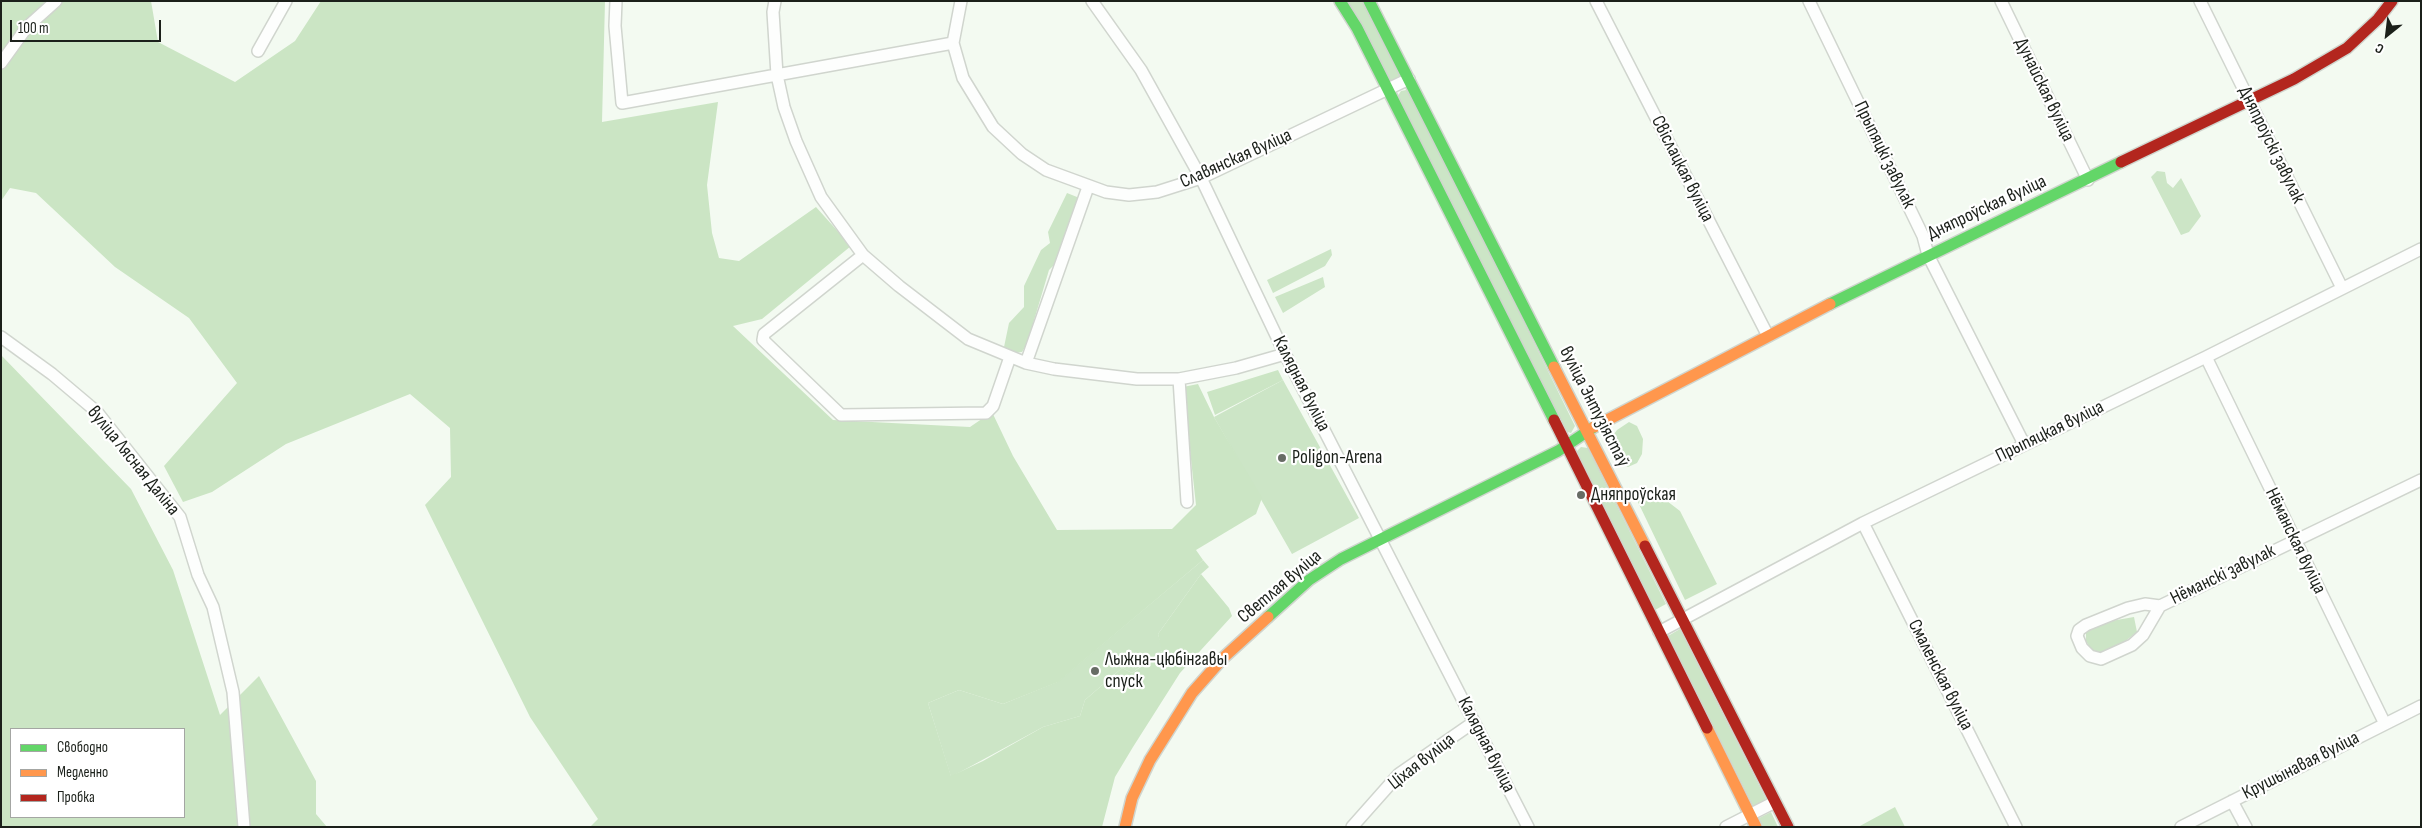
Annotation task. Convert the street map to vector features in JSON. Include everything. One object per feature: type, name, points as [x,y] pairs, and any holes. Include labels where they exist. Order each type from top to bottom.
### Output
[{"type":"street","points":[[1,63],[27,27],[56,1]]},
{"type":"street","points":[[258,51],[286,1]]},
{"type":"street","points":[[616,1],[615,26],[622,103],[953,44]]},
{"type":"street","points":[[775,1],[773,12],[777,75],[784,107],[793,133],[821,197],[863,255],[899,286],[968,339],[1010,357],[1054,369],[1137,380],[1179,379],[1236,368],[1285,354]]},
{"type":"street","name":"Славянская вуліца","points":[[961,1],[953,44],[963,78],[993,127],[1022,154],[1046,170],[1088,187],[1128,195],[1157,192],[1201,178],[1409,79]]},
{"type":"street","name":"Калядная вуліца","points":[[1092,1],[1141,70],[1201,178],[1285,354],[1528,827]]},
{"type":"street","points":[[1340,1],[1357,28],[1386,89],[1461,232],[1756,827]]},
{"type":"street","name":"вуліца Энтузіястаў","points":[[1370,1],[1586,432],[1788,827]]},
{"type":"street","name":"Свіслацкая вуліца","points":[[1596,1],[1768,336]]},
{"type":"street","name":"Прыпяцкі завулак","points":[[1809,1],[1923,236],[1928,255],[2024,444]]},
{"type":"street","name":"Дунайская вуліца","points":[[2001,1],[2088,180]]},
{"type":"street","name":"Дняпроўскі завулак","points":[[2200,1],[2342,288]]},
{"type":"street","name":"Дняпроўская вуліца","points":[[1566,446],[1586,432],[1768,336],[1928,255],[2088,180],[2294,79],[2347,48],[2378,19],[2392,1]]},
{"type":"street","points":[[1026,362],[1088,187]]},
{"type":"street","name":"Прыпяцкая вуліца","points":[[1659,632],[1863,523],[2206,357],[2421,249]]},
{"type":"street","points":[[863,255],[764,334],[763,340],[767,346],[841,415],[986,413],[993,406],[1010,357]]},
{"type":"street","name":"вуліца Лясная Даліна","points":[[1,337],[52,374],[97,412],[180,517],[198,574],[213,607],[233,692],[244,827]]},
{"type":"street","name":"Нёманская вуліца","points":[[2206,357],[2385,724]]},
{"type":"street","points":[[1179,379],[1187,502]]},
{"type":"street","name":"Светлая вуліца","points":[[1125,827],[1132,798],[1150,760],[1192,693],[1222,659],[1309,580],[1341,559],[1566,446]]},
{"type":"street","name":"Нёманскі завулак","points":[[2160,606],[2145,604],[2128,608],[2086,625],[2079,630],[2077,636],[2082,648],[2090,656],[2101,659],[2132,644],[2143,635],[2160,606],[2421,480]]},
{"type":"street","name":"Смаленская вуліца","points":[[1863,523],[2016,827]]},
{"type":"street","name":"Крушынавая вуліца","points":[[2181,827],[2421,706]]},
{"type":"street","name":"Ціхая вуліца","points":[[1352,827],[1399,774],[1474,722]]},
{"type":"street","points":[[2232,801],[2246,827]]},
{"type":"street","points":[[1726,827],[1775,802]]},
{"type":"green space","points":[[1,1],[151,1],[158,42],[235,82],[295,41],[321,1],[605,1],[602,122],[718,102],[707,185],[712,233],[719,258],[739,261],[816,207],[851,246],[762,319],[733,326],[833,420],[970,427],[992,412],[1013,456],[1057,530],[1172,529],[1196,505],[1183,387],[1198,384],[1214,417],[1262,498],[1256,514],[1196,550],[1203,560],[1058,682],[1003,704],[959,690],[928,703],[951,776],[983,761],[1043,727],[1080,716],[1085,700],[1122,668],[1132,673],[1162,651],[1158,634],[1201,574],[1229,608],[1232,616],[1180,673],[1133,747],[1115,777],[1102,827],[590,827],[598,819],[530,717],[425,505],[451,477],[450,428],[410,394],[286,444],[212,492],[183,502],[164,466],[237,383],[189,318],[115,267],[36,193],[10,188],[1,201]]},
{"type":"green space","points":[[1346,1],[1363,1],[1399,73],[1399,78],[1392,81],[1389,79]]},
{"type":"green space","points":[[1401,91],[1411,92],[1575,426],[1571,433],[1564,431],[1397,97]]},
{"type":"green space","points":[[2157,171],[2165,172],[2167,183],[2173,188],[2181,178],[2201,216],[2189,232],[2181,235],[2151,177]]},
{"type":"green space","points":[[1067,193],[1077,197],[1078,204],[1056,263],[1049,270],[1027,344],[1022,352],[1013,353],[1004,347],[1009,323],[1024,307],[1024,286],[1041,250],[1050,243],[1048,232]]},
{"type":"green space","points":[[1331,249],[1332,255],[1325,266],[1273,293],[1267,280]]},
{"type":"green space","points":[[1323,277],[1325,287],[1283,313],[1275,297]]},
{"type":"green space","points":[[1,355],[131,489],[173,570],[220,715],[259,676],[316,781],[316,814],[327,827],[1,827]]},
{"type":"green space","points":[[1278,370],[1283,380],[1215,415],[1207,392]]},
{"type":"green space","name":"Poligon-Arena","points":[[1283,380],[1359,518],[1292,554],[1214,417]]},
{"type":"green space","points":[[1629,422],[1637,426],[1643,439],[1642,454],[1637,463],[1628,467],[1617,460],[1612,449],[1611,438],[1617,430]]},
{"type":"green space","points":[[1581,447],[1588,448],[1666,604],[1655,610],[1576,452]]},
{"type":"green space","points":[[1650,488],[1680,511],[1717,584],[1685,600],[1636,498]]},
{"type":"green space","name":"Лыжна-цюбінгавы спуск","points":[[1203,560],[1209,567],[1201,574],[1158,634],[1163,650],[1132,673],[1122,668],[1085,700],[1080,716],[1043,727],[951,777],[928,703],[959,690],[1003,704],[1057,682]]},
{"type":"green space","points":[[2134,617],[2137,632],[2114,650],[2098,654],[2090,648],[2086,641],[2086,632],[2105,622]]},
{"type":"green space","points":[[1680,629],[1766,799],[1760,804],[1753,806],[1668,636]]},
{"type":"green space","points":[[1895,807],[1905,827],[1858,827]]},
{"type":"green space","points":[[1771,812],[1778,827],[1763,827],[1759,818]]},
{"type":"traffic: fast","points":[[1340,1],[1357,28],[1554,420]]},
{"type":"traffic: fast","points":[[1369,1],[1554,367]]},
{"type":"traffic: fast","points":[[1830,304],[2121,162]]},
{"type":"traffic: fast","points":[[1268,617],[1309,580],[1341,559],[1558,451],[1594,427]]},
{"type":"traffic: slow","points":[[1594,427],[1830,304]]},
{"type":"traffic: slow","points":[[1554,367],[1645,546]]},
{"type":"traffic: slow","points":[[1125,827],[1132,798],[1150,760],[1192,693],[1222,659],[1268,617]]},
{"type":"traffic: slow","points":[[1707,728],[1756,827]]},
{"type":"traffic: jam","points":[[2121,162],[2294,79],[2347,48],[2378,19],[2392,1]]},
{"type":"traffic: jam","points":[[1554,420],[1707,728]]},
{"type":"traffic: jam","points":[[1645,546],[1788,827]]},
{"type":"place","name":"Poligon-Arena","points":[[1282,458]]},
{"type":"place","name":"Дняпроўская","points":[[1581,495]]},
{"type":"place","name":"Лыжна-цюбінгавы спуск","points":[[1095,671]]}]
